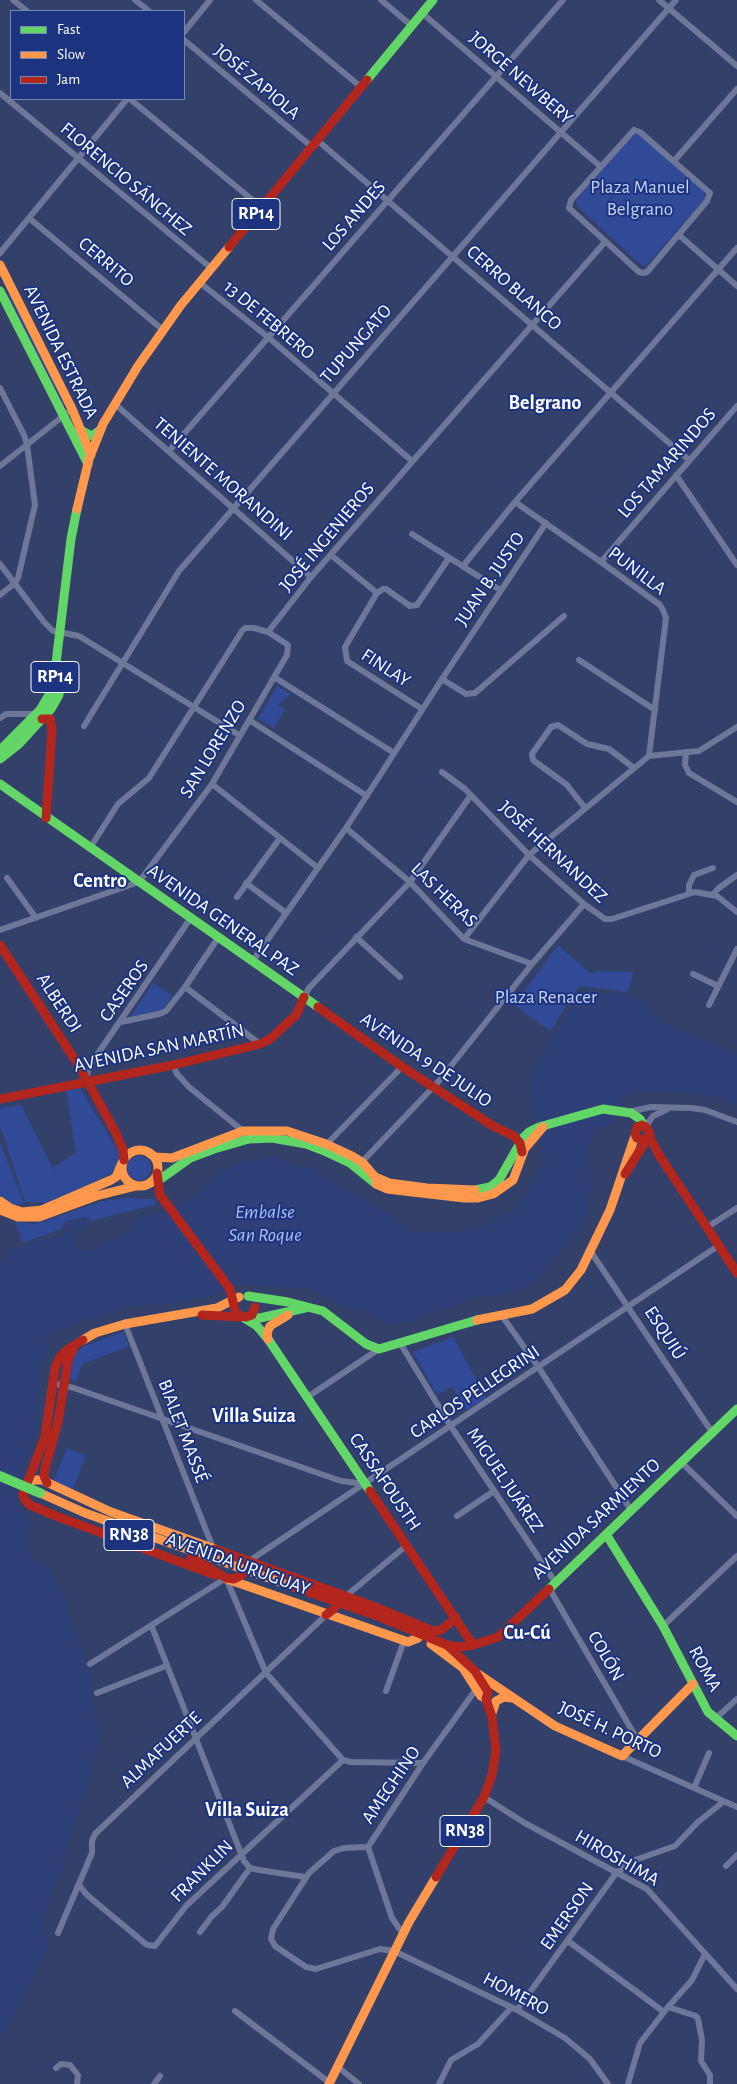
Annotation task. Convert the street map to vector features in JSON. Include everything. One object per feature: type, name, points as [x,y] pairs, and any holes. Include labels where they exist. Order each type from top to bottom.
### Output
[{"type":"main road","name":"RP14","points":[[0,750],[57,700],[60,690],[63,633],[73,529],[89,460],[100,430],[163,330],[199,282],[433,0]]},
{"type":"main road","name":"AVENIDA ESTRADA","points":[[0,265],[4,291],[63,417],[89,460]]},
{"type":"main road","name":"AVENIDA ESTRADA","points":[[4,291],[72,409],[89,460]]},
{"type":"main road","name":"RP14","points":[[0,759],[19,744],[39,717],[53,688],[87,490],[109,426],[110,415]]},
{"type":"main road","points":[[80,430],[89,436],[94,435],[100,430]]},
{"type":"main road","points":[[87,490],[86,481],[92,461],[89,460]]},
{"type":"main road","points":[[46,818],[52,729],[57,700]]},
{"type":"main road","points":[[39,717],[50,719],[52,729]]},
{"type":"main road","name":"AVENIDA GENERAL PAZ","points":[[0,784],[304,998]]},
{"type":"main road","name":"ALBERDI","points":[[0,945],[87,1081],[116,1133],[123,1150],[123,1162]]},
{"type":"main road","name":"AVENIDA SAN MARTÍN","points":[[0,1099],[173,1065],[260,1044],[270,1039],[296,1015],[304,998]]},
{"type":"main road","name":"AVENIDA 9 DE JULIO","points":[[304,998],[401,1066],[493,1126],[510,1134],[521,1148]]},
{"type":"main road","points":[[510,1134],[517,1134],[598,1110],[624,1112],[642,1130],[737,1273]]},
{"type":"main road","points":[[0,1201],[10,1208],[22,1212],[42,1210],[110,1180],[116,1176],[123,1162],[131,1153],[144,1152],[155,1157],[172,1158],[243,1136],[272,1138],[324,1147],[390,1183],[477,1190],[490,1188],[499,1180],[521,1148],[529,1132],[541,1127]]},
{"type":"main road","points":[[26,1486],[46,1433],[55,1368],[60,1357],[75,1344],[95,1333],[125,1324],[217,1308],[240,1299],[312,1308],[326,1313],[366,1344],[379,1349],[469,1321],[532,1309],[561,1293],[577,1277],[592,1252],[642,1130]]},
{"type":"main road","name":"ALBERDI","points":[[116,1133],[131,1146],[144,1152]]},
{"type":"main road","points":[[0,1210],[18,1217],[39,1217],[96,1196],[138,1186],[155,1179],[190,1158],[243,1136]]},
{"type":"main road","points":[[144,1152],[156,1160],[155,1179],[160,1195],[230,1289],[240,1299]]},
{"type":"main road","points":[[123,1162],[123,1176],[128,1182],[160,1195]]},
{"type":"main road","name":"CASSAFOUSTH","points":[[268,1339],[254,1300],[240,1299],[234,1311],[258,1326],[268,1339],[473,1645]]},
{"type":"main road","points":[[244,1317],[252,1315],[256,1307]]},
{"type":"main road","points":[[189,1314],[260,1318],[312,1308]]},
{"type":"main road","points":[[268,1339],[267,1333],[270,1326],[296,1310]]},
{"type":"main road","points":[[48,1482],[44,1473],[54,1438],[68,1360],[75,1344]]},
{"type":"main road","name":"AVENIDA SARMIENTO","points":[[447,1645],[473,1645],[498,1637],[737,1409]]},
{"type":"main road","name":"RN38","points":[[0,1476],[89,1521],[191,1557],[244,1568]]},
{"type":"main road","points":[[26,1486],[34,1479],[48,1482]]},
{"type":"main road","name":"AVENIDA URUGUAY","points":[[48,1482],[85,1502],[213,1548],[244,1568],[340,1602],[370,1605],[434,1631],[441,1630],[456,1618]]},
{"type":"main road","name":"RN38","points":[[0,1484],[340,1602],[447,1645],[471,1668],[488,1692],[487,1701],[492,1717],[495,1739],[495,1762],[484,1797],[403,1934],[330,2084]]},
{"type":"main road","name":"AVENIDA URUGUAY","points":[[26,1486],[23,1497],[30,1504],[76,1524],[326,1615],[404,1641]]},
{"type":"main road","name":"ROMA","points":[[606,1534],[657,1617],[666,1627],[708,1712],[737,1736]]},
{"type":"main road","points":[[191,1557],[226,1578],[234,1579],[244,1568]]},
{"type":"main road","points":[[326,1615],[340,1602]]},
{"type":"main road","name":"RN38","points":[[340,1602],[441,1650],[469,1675],[481,1696],[487,1701]]},
{"type":"main road","points":[[370,1605],[380,1617]]},
{"type":"main road","points":[[404,1641],[421,1640],[447,1645]]},
{"type":"main road","points":[[471,1668],[463,1653],[473,1645]]},
{"type":"main road","name":"JOSÉ H. PORTO","points":[[471,1668],[555,1726],[622,1756]]},
{"type":"main road","points":[[622,1756],[693,1684]]},
{"type":"main road","points":[[487,1701],[489,1696],[496,1693],[509,1695]]},
{"type":"main road","points":[[492,1717],[492,1706],[496,1701],[509,1695]]},
{"type":"street","points":[[13,0],[25,10]]},
{"type":"street","points":[[135,0],[148,10]]},
{"type":"street","points":[[185,31],[210,0]]},
{"type":"street","points":[[256,0],[361,88]]},
{"type":"street","points":[[381,0],[412,26]]},
{"type":"street","name":"LOS ANDES","points":[[168,452],[563,0]]},
{"type":"street","points":[[659,0],[737,66]]},
{"type":"street","name":"TUPUNGATO","points":[[84,726],[179,571],[676,0]]},
{"type":"street","name":"JORGE NEWBERY","points":[[422,14],[600,166]]},
{"type":"street","name":"JOSÉ ZAPIOLA","points":[[185,41],[315,143]]},
{"type":"street","points":[[674,161],[737,89]]},
{"type":"street","name":"FLORENCIO SÁNCHEZ","points":[[0,93],[210,268]]},
{"type":"street","points":[[0,253],[128,100]]},
{"type":"street","points":[[130,100],[262,207]]},
{"type":"street","points":[[634,130],[640,132],[674,161],[709,190],[710,195],[647,272],[642,273],[570,210],[569,204],[600,166],[634,130]]},
{"type":"street","name":"CERRO BLANCO","points":[[315,143],[388,200],[689,460]]},
{"type":"street","name":"CERRITO","points":[[29,218],[163,330]]},
{"type":"street","points":[[679,235],[737,286]]},
{"type":"street","name":"JOSÉ INGENIEROS","points":[[268,632],[310,576],[331,555],[605,242]]},
{"type":"street","name":"JUAN B. JUSTO","points":[[252,962],[346,828],[442,678],[546,523],[515,502],[737,248]]},
{"type":"street","name":"13 DE FEBRERO","points":[[199,282],[269,338],[412,461]]},
{"type":"street","points":[[0,388],[24,435],[27,445],[34,505],[20,573],[15,583],[0,595]]},
{"type":"street","name":"TENIENTE MORANDINI","points":[[116,404],[310,576]]},
{"type":"street","name":"LOS TAMARINDOS","points":[[601,562],[737,406]]},
{"type":"street","points":[[0,466],[72,409]]},
{"type":"street","points":[[676,475],[737,565]]},
{"type":"street","points":[[462,566],[515,502]]},
{"type":"street","name":"PUNILLA","points":[[546,523],[660,605],[665,613],[649,756]]},
{"type":"street","points":[[412,534],[500,590]]},
{"type":"street","points":[[331,555],[377,593],[383,588],[386,589],[410,606],[417,605],[449,558]]},
{"type":"street","points":[[0,564],[44,622],[54,631],[79,636],[195,706],[239,735]]},
{"type":"street","name":"FINLAY","points":[[377,593],[344,647],[345,657],[347,661],[422,709]]},
{"type":"street","points":[[442,678],[466,694],[475,693],[564,616]]},
{"type":"street","points":[[90,848],[118,804],[149,778],[242,630],[254,628],[268,632]]},
{"type":"street","name":"SAN LORENZO","points":[[139,882],[212,784],[289,650],[288,645],[268,632]]},
{"type":"street","points":[[579,660],[654,710]]},
{"type":"street","points":[[274,677],[394,753]]},
{"type":"street","points":[[0,718],[6,714],[39,717]]},
{"type":"street","points":[[249,720],[367,796]]},
{"type":"street","points":[[585,808],[566,785],[533,760],[532,754],[551,727],[558,724],[587,744],[608,749],[634,768]]},
{"type":"street","points":[[464,939],[529,855],[649,756],[704,749],[737,727]]},
{"type":"street","points":[[686,752],[685,765],[689,773],[737,802]]},
{"type":"street","name":"JOSÉ HERNANDEZ","points":[[442,772],[471,795],[529,855],[600,916],[612,919],[689,893],[713,894]]},
{"type":"street","points":[[212,784],[318,868]]},
{"type":"street","points":[[304,998],[309,988],[410,882],[471,795]]},
{"type":"street","name":"LAS HERAS","points":[[346,828],[410,882],[464,939],[532,964]]},
{"type":"street","points":[[237,897],[280,838]]},
{"type":"street","points":[[689,893],[689,885],[694,875],[714,868]]},
{"type":"street","points":[[737,875],[713,894],[723,899],[737,912]]},
{"type":"street","points":[[7,878],[36,918]]},
{"type":"street","points":[[0,930],[139,882]]},
{"type":"street","points":[[246,883],[286,913]]},
{"type":"street","points":[[359,1165],[434,1086],[502,1004],[532,964],[584,904]]},
{"type":"street","name":"CASEROS","points":[[87,1081],[88,1068],[190,919]]},
{"type":"street","points":[[356,937],[400,977]]},
{"type":"street","points":[[121,1022],[166,1011],[185,987],[218,938]]},
{"type":"street","points":[[709,1006],[737,949]]},
{"type":"street","points":[[693,974],[718,986]]},
{"type":"street","points":[[185,987],[260,1044]]},
{"type":"street","points":[[173,1065],[177,1074],[189,1087],[243,1136]]},
{"type":"street","points":[[324,1147],[401,1066]]},
{"type":"street","points":[[642,1130],[654,1116],[672,1107]]},
{"type":"street","points":[[624,1112],[672,1107],[705,1110],[737,1122]]},
{"type":"street","points":[[642,1130],[649,1108]]},
{"type":"street","points":[[706,1228],[737,1208]]},
{"type":"street","name":"CARLOS PELLEGRINI","points":[[244,1568],[364,1484],[630,1307],[718,1246]]},
{"type":"street","name":"ESQUIÚ","points":[[592,1252],[712,1432]]},
{"type":"street","points":[[502,1316],[539,1368],[632,1510]]},
{"type":"street","name":"BIALET MASSÉ","points":[[125,1324],[213,1548]]},
{"type":"street","name":"MIGUEL JUÁREZ","points":[[400,1344],[552,1585]]},
{"type":"street","points":[[306,1398],[379,1349]]},
{"type":"street","points":[[53,1383],[64,1385],[163,1419],[341,1482],[364,1484]]},
{"type":"street","points":[[681,1462],[737,1516]]},
{"type":"street","points":[[457,1516],[494,1491]]},
{"type":"street","points":[[340,1602],[406,1544]]},
{"type":"street","points":[[666,1627],[737,1556]]},
{"type":"street","points":[[90,1664],[152,1627],[226,1578],[266,1673],[343,1760],[351,1762],[423,1763]]},
{"type":"street","name":"COLÓN","points":[[552,1585],[637,1739]]},
{"type":"street","name":"ALMAFUERTE","points":[[58,1933],[92,1853],[92,1837],[326,1615]]},
{"type":"street","points":[[152,1627],[241,1853],[250,1868],[306,1878]]},
{"type":"street","points":[[386,1691],[404,1641]]},
{"type":"street","points":[[97,1693],[166,1666]]},
{"type":"street","name":"AMEGHINO","points":[[403,1934],[392,1918],[368,1847],[423,1763],[477,1688]]},
{"type":"street","points":[[715,1719],[737,1699]]},
{"type":"street","points":[[694,1788],[709,1753]]},
{"type":"street","name":"JOSÉ H. PORTO","points":[[622,1756],[737,1807]]},
{"type":"street","name":"FRANKLIN","points":[[79,1886],[87,1896],[152,1946],[157,1944],[186,1906],[343,1760]]},
{"type":"street","name":"HIROSHIMA","points":[[484,1797],[523,1822],[647,1889],[737,1990]]},
{"type":"street","name":"EMERSON","points":[[439,2084],[451,2060],[478,2044],[514,2009],[568,1941],[617,1872],[635,1860],[675,1846],[698,1822],[723,1802]]},
{"type":"street","points":[[368,1847],[334,1850],[306,1878],[273,1928],[272,1938],[275,1946],[306,1967],[316,1969],[380,1950],[394,1951]]},
{"type":"street","points":[[726,1866],[737,1855]]},
{"type":"street","points":[[200,1932],[212,1916],[222,1907],[250,1868]]},
{"type":"street","points":[[568,1941],[666,2009],[696,2016],[702,2040],[701,2061],[710,2075],[710,2084]]},
{"type":"street","name":"HOMERO","points":[[394,1951],[514,2009],[565,2038],[578,2047],[597,2066],[608,2084]]},
{"type":"street","points":[[628,2084],[638,2048],[666,2009],[692,1980],[705,1954]]},
{"type":"street","points":[[235,2011],[330,2084]]},
{"type":"street","points":[[56,2068],[64,2064],[70,2065],[78,2075],[77,2084]]},
{"type":"street","points":[[338,2067],[359,2084]]},
{"type":"street","points":[[154,2084],[160,2076]]},
{"type":"green space","name":"Plaza Manuel Belgrano","points":[[632,134],[639,134],[704,191],[705,198],[646,266],[642,266],[577,206],[576,200]]},
{"type":"green space","points":[[5,295],[10,295],[65,406],[63,406]]},
{"type":"green space","points":[[277,686],[291,694],[277,705],[285,709],[274,728],[258,719]]},
{"type":"green space","name":"Plaza Renacer","points":[[558,945],[590,973],[599,971],[633,972],[628,992],[579,986],[550,1031],[514,1005]]},
{"type":"green space","points":[[153,983],[173,996],[162,1009],[130,1017]]},
{"type":"green space","points":[[80,1088],[118,1151],[119,1163],[112,1173],[67,1196],[46,1203],[25,1202],[0,1126],[0,1108],[21,1105],[62,1186],[53,1167],[76,1153],[66,1091]]},
{"type":"green space","points":[[0,1142],[24,1204],[13,1205],[0,1195]]},
{"type":"green space","points":[[139,1156],[148,1159],[151,1168],[148,1177],[139,1180],[130,1177],[127,1168],[130,1159]]},
{"type":"green space","points":[[125,1198],[154,1199],[157,1204],[90,1221],[89,1217],[65,1222],[61,1229],[23,1243],[15,1222],[36,1224],[100,1202]]},
{"type":"green space","points":[[123,1332],[129,1346],[82,1364],[77,1380],[74,1381],[69,1376],[75,1352],[85,1346]]},
{"type":"green space","points":[[453,1337],[486,1398],[466,1410],[453,1386],[437,1395],[413,1352]]},
{"type":"green space","points":[[67,1448],[86,1456],[73,1490],[53,1483]]},
{"type":"water","name":"Embalse San Roque","points":[[582,992],[624,993],[645,1001],[660,1022],[737,1054],[737,1104],[719,1098],[687,1092],[634,1092],[620,1100],[610,1124],[596,1128],[585,1149],[585,1162],[593,1174],[585,1216],[579,1229],[553,1257],[541,1274],[525,1286],[508,1293],[470,1298],[410,1322],[386,1324],[365,1312],[345,1306],[308,1288],[236,1285],[217,1294],[172,1303],[127,1306],[90,1320],[83,1320],[48,1336],[46,1355],[37,1370],[40,1396],[38,1400],[39,1404],[43,1405],[22,1476],[13,1499],[30,1520],[27,1535],[30,1558],[44,1563],[52,1569],[52,1579],[67,1601],[70,1625],[78,1637],[90,1669],[91,1701],[102,1735],[64,1856],[62,1874],[56,1878],[41,1925],[46,1936],[46,1948],[37,1970],[0,2038],[0,1259],[3,1261],[7,1259],[8,1252],[32,1242],[67,1234],[67,1221],[85,1216],[88,1223],[85,1227],[77,1230],[74,1248],[79,1252],[85,1249],[92,1250],[121,1234],[130,1233],[133,1227],[130,1221],[183,1203],[221,1172],[243,1161],[252,1161],[266,1157],[273,1157],[297,1167],[312,1167],[317,1172],[386,1212],[405,1227],[405,1231],[450,1233],[478,1228],[501,1215],[511,1212],[520,1203],[545,1157],[535,1122],[529,1087],[531,1077],[551,1038]]},
{"type":"traffic: fast","points":[[367,80],[433,0]]},
{"type":"traffic: fast","points":[[0,291],[88,464]]},
{"type":"traffic: fast","points":[[80,430],[92,436],[100,430]]},
{"type":"traffic: fast","points":[[0,750],[40,710],[53,688],[71,539],[77,509]]},
{"type":"traffic: fast","points":[[0,759],[19,744],[51,709],[59,695],[61,676]]},
{"type":"traffic: fast","points":[[0,784],[318,1007]]},
{"type":"traffic: fast","points":[[475,1190],[490,1187],[499,1180],[523,1138],[529,1132],[539,1127],[603,1109],[631,1113],[640,1119],[644,1126]]},
{"type":"traffic: fast","points":[[150,1183],[162,1178],[190,1158],[214,1149],[249,1139],[272,1138],[306,1144],[322,1150],[350,1163],[376,1184]]},
{"type":"traffic: fast","points":[[248,1296],[288,1302],[323,1311],[366,1344],[379,1349],[477,1320]]},
{"type":"traffic: fast","points":[[247,1317],[260,1318],[305,1308]]},
{"type":"traffic: fast","points":[[244,1318],[257,1326],[268,1339],[370,1491]]},
{"type":"traffic: fast","points":[[549,1589],[737,1409]]},
{"type":"traffic: fast","points":[[0,1476],[40,1493]]},
{"type":"traffic: fast","points":[[606,1534],[663,1626],[708,1712],[737,1736]]},
{"type":"traffic: slow","points":[[77,509],[89,459],[103,424],[138,366],[181,305],[229,247]]},
{"type":"traffic: slow","points":[[0,265],[72,409],[91,455]]},
{"type":"traffic: slow","points":[[376,1184],[387,1189],[464,1198],[478,1198],[493,1194],[513,1180],[525,1148],[543,1127]]},
{"type":"traffic: slow","points":[[149,1153],[155,1157],[172,1158],[243,1131],[287,1131],[326,1144],[352,1156],[362,1162],[375,1177],[389,1183],[427,1188],[475,1190]]},
{"type":"traffic: slow","points":[[477,1320],[532,1309],[565,1290],[581,1270],[610,1210],[635,1136]]},
{"type":"traffic: slow","points":[[140,1150],[153,1155],[158,1168],[153,1181],[140,1186],[127,1181],[122,1168],[127,1155],[140,1150]]},
{"type":"traffic: slow","points":[[0,1201],[10,1208],[22,1212],[42,1210],[111,1180],[116,1177],[122,1163]]},
{"type":"traffic: slow","points":[[0,1210],[18,1217],[39,1217],[96,1196],[136,1186]]},
{"type":"traffic: slow","points":[[83,1340],[95,1333],[125,1324],[217,1308],[239,1297]]},
{"type":"traffic: slow","points":[[268,1339],[267,1333],[270,1326],[288,1315]]},
{"type":"traffic: slow","points":[[27,1485],[32,1480],[42,1480],[111,1512],[215,1549]]},
{"type":"traffic: slow","points":[[40,1493],[85,1513],[294,1587]]},
{"type":"traffic: slow","points":[[227,1579],[408,1642],[418,1638]]},
{"type":"traffic: slow","points":[[431,1644],[463,1668],[481,1696],[486,1699]]},
{"type":"traffic: slow","points":[[478,1674],[555,1726],[622,1756],[693,1684]]},
{"type":"traffic: slow","points":[[492,1713],[496,1701],[504,1697],[512,1698]]},
{"type":"traffic: slow","points":[[329,2084],[409,1922],[436,1877]]},
{"type":"traffic: jam","points":[[229,247],[367,80]]},
{"type":"traffic: jam","points":[[42,719],[50,719],[52,729],[46,818]]},
{"type":"traffic: jam","points":[[0,945],[79,1066],[116,1133],[123,1150],[124,1160]]},
{"type":"traffic: jam","points":[[0,1099],[173,1065],[260,1044],[270,1039],[296,1015],[304,997]]},
{"type":"traffic: jam","points":[[318,1007],[401,1066],[493,1126],[514,1136],[520,1143],[522,1152]]},
{"type":"traffic: jam","points":[[625,1174],[642,1147],[648,1137],[650,1134],[646,1127],[642,1125],[637,1127],[635,1134],[637,1138],[643,1140],[648,1138]]},
{"type":"traffic: jam","points":[[649,1136],[659,1155],[737,1273]]},
{"type":"traffic: jam","points":[[157,1173],[160,1195],[230,1289],[236,1314],[246,1317],[252,1315],[255,1307]]},
{"type":"traffic: jam","points":[[202,1315],[241,1317]]},
{"type":"traffic: jam","points":[[83,1340],[68,1349],[60,1357],[55,1368],[45,1437],[23,1494],[25,1500],[30,1505],[56,1516],[215,1575]]},
{"type":"traffic: jam","points":[[47,1483],[44,1476],[45,1468],[58,1422],[68,1360],[74,1347]]},
{"type":"traffic: jam","points":[[370,1491],[473,1645],[498,1637],[549,1589]]},
{"type":"traffic: jam","points":[[215,1549],[370,1605],[433,1631],[441,1630],[456,1618]]},
{"type":"traffic: jam","points":[[191,1557],[226,1578],[234,1579],[242,1575]]},
{"type":"traffic: jam","points":[[294,1587],[380,1617],[447,1645],[475,1671],[488,1692],[486,1699],[492,1717],[496,1750],[492,1775],[484,1797],[436,1877]]},
{"type":"traffic: jam","points":[[326,1615],[335,1608]]},
{"type":"traffic: jam","points":[[447,1645],[460,1647],[473,1645]]},
{"type":"district","name":"Belgrano","points":[[545,403]]},
{"type":"district","name":"Centro","points":[[100,881]]},
{"type":"district","name":"Villa Suiza","points":[[254,1416]]},
{"type":"district","name":"Cu-Cú","points":[[527,1633]]},
{"type":"district","name":"Villa Suiza","points":[[247,1810]]}]
